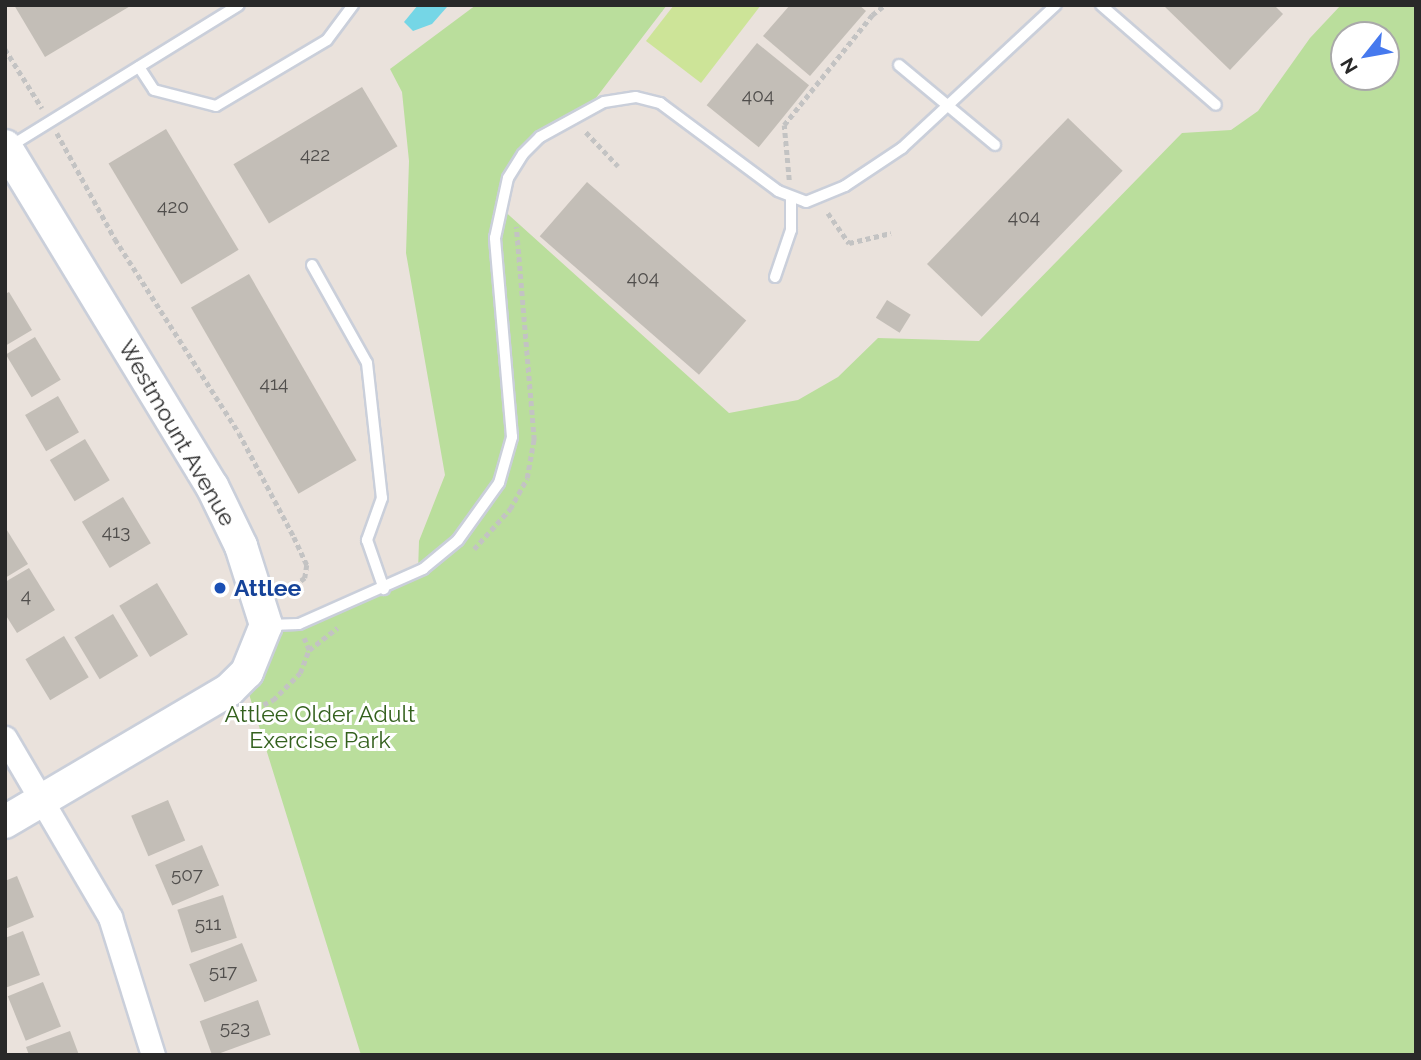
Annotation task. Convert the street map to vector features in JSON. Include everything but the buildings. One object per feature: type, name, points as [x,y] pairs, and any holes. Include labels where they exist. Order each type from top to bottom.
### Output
[{"type":"street","name":"Westmount Avenue","points":[[6,147],[212,486],[241,546],[266,625]]},
{"type":"street","points":[[5,822],[229,690],[247,671],[266,625]]},
{"type":"street","points":[[5,738],[44,799],[110,917],[153,1055]]},
{"type":"lane","points":[[6,147],[239,5]]},
{"type":"lane","points":[[139,67],[155,90],[216,106],[327,40],[353,5]]},
{"type":"lane","points":[[266,625],[299,624],[384,589],[423,569],[458,540],[480,515],[508,460],[512,437],[495,238],[501,198],[523,154],[589,108],[636,97],[660,103],[791,198],[806,202],[845,186],[902,148],[1056,5]]},
{"type":"lane","points":[[1101,5],[1216,105]]},
{"type":"lane","points":[[899,65],[995,145]]},
{"type":"lane","points":[[775,276],[785,256],[792,212],[791,198]]},
{"type":"lane","points":[[312,265],[367,363],[382,498],[367,540],[384,589]]},
{"type":"path","points":[[791,198],[784,125],[872,15],[885,5]]},
{"type":"path","points":[[577,137],[593,128]]},
{"type":"path","points":[[586,132],[618,166]]},
{"type":"path","points":[[792,212],[807,217],[828,214],[838,208]]},
{"type":"path","points":[[828,214],[849,243],[891,233]]},
{"type":"path","points":[[473,551],[510,509],[527,478],[534,440],[516,222]]},
{"type":"path","points":[[309,650],[350,621]]},
{"type":"green space","name":"Attlee Older Adult Exercise Park","points":[[476,5],[667,5],[586,111],[523,155],[501,208],[729,413],[798,400],[838,377],[878,338],[979,341],[1182,133],[1231,130],[1258,111],[1310,38],[1341,5],[1416,5],[1416,1055],[361,1055],[244,678],[267,627],[298,627],[418,572],[419,541],[445,475],[406,253],[409,161],[402,92],[390,69]]},
{"type":"green space","points":[[674,5],[761,5],[701,83],[646,41]]},
{"type":"water","points":[[418,5],[447,7],[432,24],[413,31],[404,22]]},
{"type":"place","name":"Attlee","points":[[220,588]]}]
